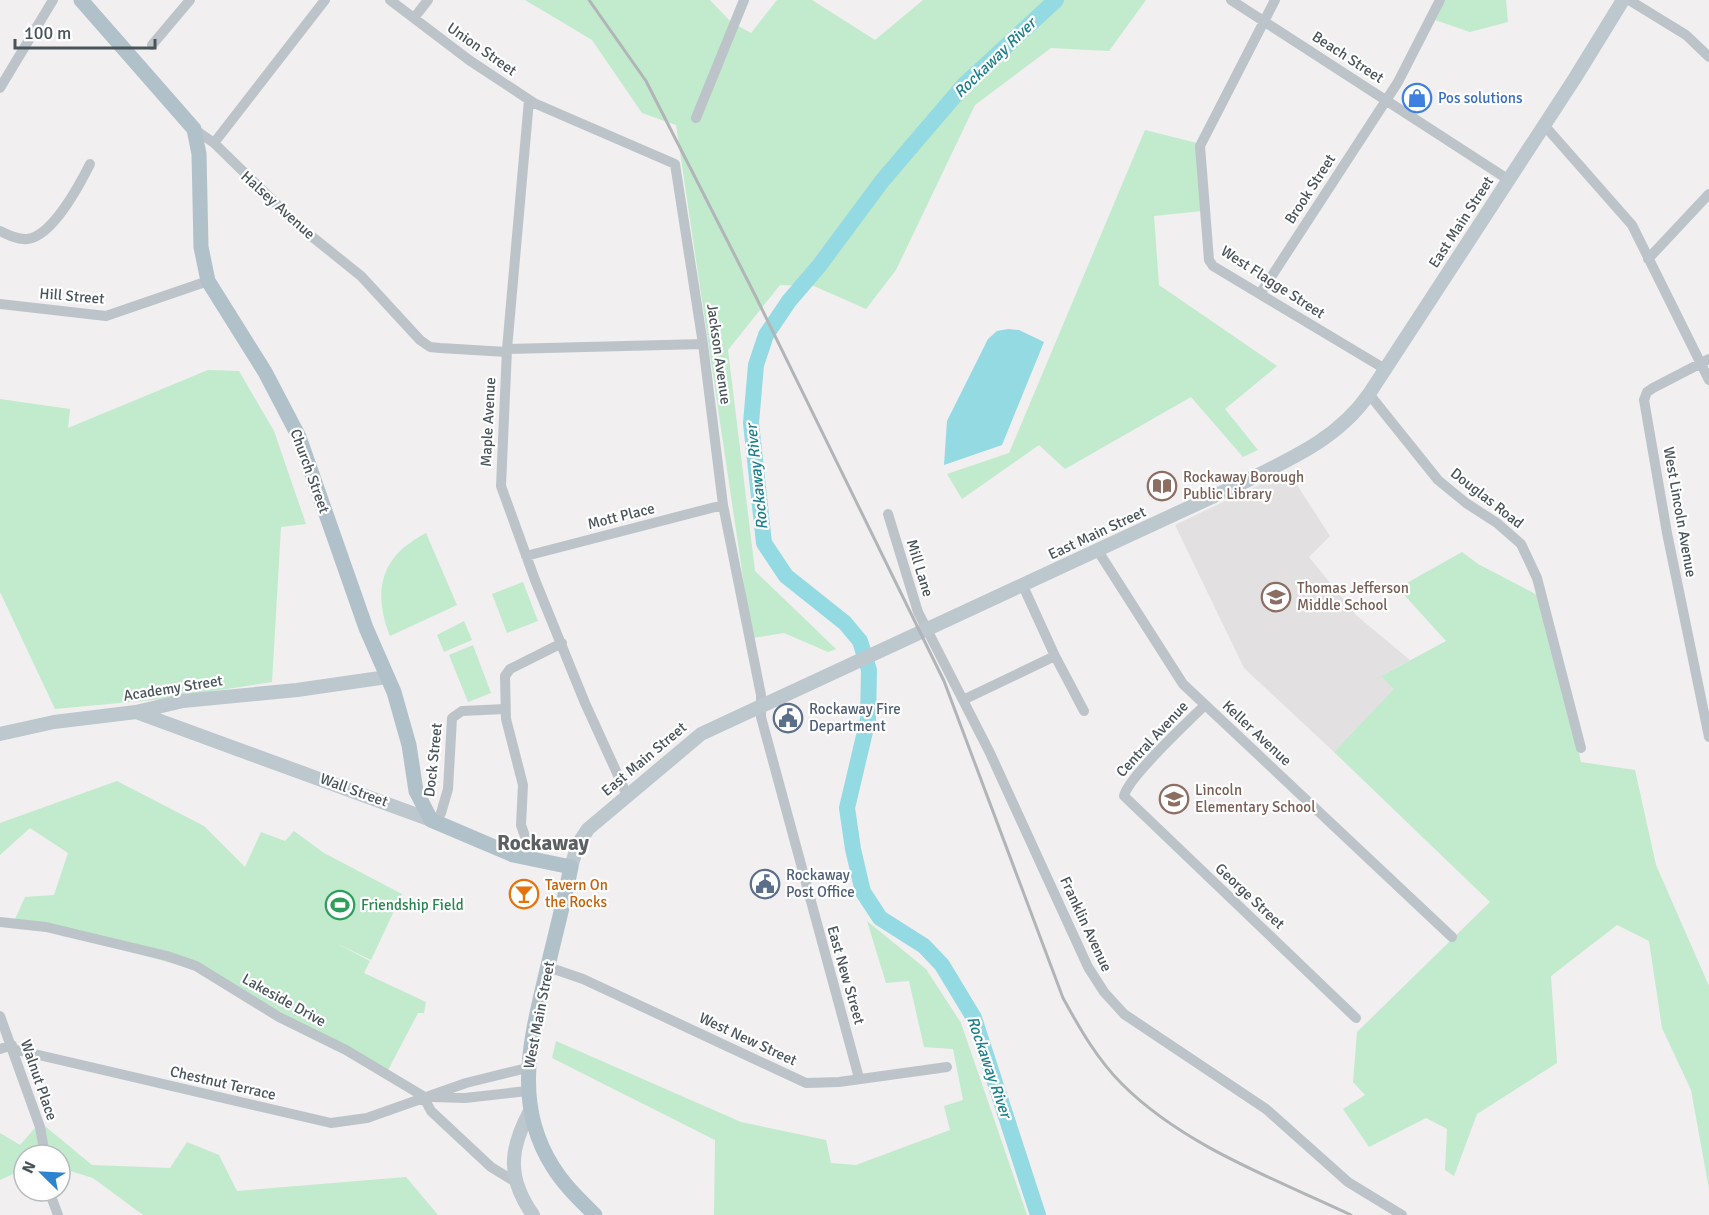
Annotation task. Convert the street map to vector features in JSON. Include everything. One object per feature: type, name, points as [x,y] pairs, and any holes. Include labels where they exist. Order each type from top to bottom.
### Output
[{"type":"main road","name":"Halsey Avenue","points":[[81,0],[194,129]]},
{"type":"main road","name":"Church Street","points":[[194,129],[199,154],[201,247],[208,281],[290,415],[366,628],[387,677],[409,746],[416,791],[433,821]]},
{"type":"main road","name":"Wall Street","points":[[433,821],[484,844],[571,867]]},
{"type":"main road","name":"West Main Street","points":[[571,867],[533,1026],[527,1068],[527,1091],[536,1132],[552,1167],[562,1182],[595,1215]]},
{"type":"street","points":[[2,81],[53,0]]},
{"type":"street","points":[[152,45],[190,0]]},
{"type":"street","points":[[214,143],[325,0]]},
{"type":"street","name":"Union Street","points":[[390,0],[469,60],[529,100]]},
{"type":"street","points":[[414,18],[428,0]]},
{"type":"street","points":[[696,118],[744,0]]},
{"type":"street","name":"Beach Street","points":[[1231,0],[1509,180]]},
{"type":"street","points":[[1264,21],[1275,0]]},
{"type":"street","name":"Brook Street","points":[[1260,294],[1387,100],[1440,0]]},
{"type":"street","name":"East Main Street","points":[[571,867],[582,836],[627,795],[701,734],[1242,483],[1319,443],[1348,421],[1369,393],[1509,180],[1623,0]]},
{"type":"street","points":[[1629,0],[1686,35],[1709,57]]},
{"type":"street","name":"West Flagge Street","points":[[1264,21],[1203,138],[1200,152],[1209,260],[1260,294],[1385,369]]},
{"type":"street","name":"Jackson Avenue","points":[[529,100],[634,148],[675,164],[703,344],[723,505],[761,695],[760,706]]},
{"type":"street","name":"Maple Avenue","points":[[529,100],[507,351],[501,486],[526,556],[585,703],[627,795]]},
{"type":"street","points":[[1544,125],[1623,212],[1704,361],[1709,380]]},
{"type":"street","name":"Halsey Avenue","points":[[194,129],[214,143],[300,227],[361,276],[420,340],[430,346],[507,351],[703,344]]},
{"type":"street","points":[[0,231],[26,239],[40,235],[58,217],[90,164]]},
{"type":"street","points":[[1648,259],[1709,194]]},
{"type":"street","name":"Hill Street","points":[[0,304],[106,316],[208,281]]},
{"type":"street","name":"West Lincoln Avenue","points":[[1704,361],[1647,392],[1644,400],[1667,533],[1709,737]]},
{"type":"street","name":"Douglas Road","points":[[1369,393],[1438,480],[1509,532],[1527,552],[1537,578],[1581,748]]},
{"type":"street","name":"Mott Place","points":[[526,556],[723,505]]},
{"type":"street","name":"Mill Lane","points":[[888,514],[918,612],[927,629]]},
{"type":"street","name":"Keller Avenue","points":[[1098,551],[1183,684],[1452,937]]},
{"type":"street","points":[[1023,586],[1055,656],[1084,711]]},
{"type":"street","name":"Franklin Avenue","points":[[927,629],[990,753],[1088,967],[1112,1002],[1140,1027],[1266,1109],[1347,1182],[1402,1215]]},
{"type":"street","points":[[533,858],[521,825],[524,785],[504,709],[506,672],[562,643]]},
{"type":"street","points":[[963,700],[1055,656]]},
{"type":"street","name":"Academy Street","points":[[0,734],[54,722],[136,712],[178,702],[297,690],[387,677]]},
{"type":"street","points":[[178,702],[181,728]]},
{"type":"street","name":"Central Avenue","points":[[1124,796],[1126,789],[1145,767],[1205,705]]},
{"type":"street","name":"East New Street","points":[[760,706],[808,896],[860,1078]]},
{"type":"street","name":"Dock Street","points":[[433,821],[441,813],[448,789],[452,718],[462,711],[504,709]]},
{"type":"street","name":"Wall Street","points":[[136,712],[403,808],[433,821]]},
{"type":"street","points":[[403,808],[416,791]]},
{"type":"street","name":"George Street","points":[[1124,796],[1356,1018]]},
{"type":"street","name":"Lakeside Drive","points":[[0,922],[46,927],[167,956],[196,966],[279,1017],[346,1050],[423,1096],[430,1111],[491,1167],[514,1181]]},
{"type":"street","name":"West New Street","points":[[548,967],[583,979],[806,1083],[947,1067]]},
{"type":"street","name":"Walnut Place","points":[[0,1016],[40,1127],[43,1143]]},
{"type":"street","points":[[0,1049],[13,1047]]},
{"type":"street","name":"Chestnut Terrace","points":[[13,1047],[331,1123],[367,1118],[409,1104],[423,1096],[527,1068]]},
{"type":"street","name":"Chestnut Terrace","points":[[423,1096],[465,1098],[527,1091]]},
{"type":"street","points":[[530,1111],[521,1128],[516,1149],[514,1181],[533,1215]]},
{"type":"shaded area","name":"Thomas Jefferson Middle School","points":[[1288,471],[1330,536],[1309,557],[1357,616],[1410,660],[1381,676],[1395,689],[1334,752],[1244,668],[1175,525]]},
{"type":"green space","points":[[525,0],[710,0],[731,22],[751,33],[777,0],[812,0],[875,40],[923,0],[1146,0],[1109,51],[1051,48],[975,105],[896,270],[866,309],[814,286],[780,285],[728,350],[755,571],[836,649],[828,652],[784,633],[752,638],[676,125],[642,113],[592,40]]},
{"type":"green space","points":[[1445,0],[1506,0],[1508,22],[1470,32],[1435,20]]},
{"type":"green space","points":[[1145,130],[1201,144],[1202,211],[1154,216],[1159,285],[1277,366],[1225,409],[1258,450],[1243,457],[1191,397],[1065,469],[1039,445],[962,499],[947,474],[1009,453]]},
{"type":"green space","points":[[208,370],[239,371],[274,431],[306,524],[281,527],[272,682],[163,699],[55,709],[0,592],[0,399],[70,409],[68,428]]},
{"type":"green space","points":[[426,533],[457,605],[390,636],[382,604],[384,576],[399,552]]},
{"type":"green space","points":[[1462,552],[1478,564],[1543,598],[1581,762],[1635,770],[1656,865],[1709,986],[1709,1189],[1691,1090],[1662,1028],[1649,941],[1617,925],[1551,976],[1557,1063],[1477,1114],[1454,1176],[1445,1170],[1447,1129],[1426,1118],[1369,1147],[1343,1109],[1365,1095],[1353,1082],[1357,1032],[1490,902],[1334,752],[1394,689],[1381,676],[1446,641],[1398,588]]},
{"type":"green space","points":[[523,582],[538,621],[507,633],[492,594]]},
{"type":"green space","points":[[464,621],[472,640],[444,652],[437,635]]},
{"type":"green space","points":[[473,645],[491,693],[468,702],[449,655]]},
{"type":"green space","points":[[117,781],[204,826],[245,867],[261,832],[285,841],[294,831],[324,853],[402,894],[371,960],[334,942],[370,961],[364,973],[426,1002],[424,1013],[418,1013],[387,1072],[217,976],[15,919],[25,897],[54,895],[68,853],[30,828],[0,855],[0,823]]},
{"type":"green space","points":[[867,921],[926,969],[961,1023],[1027,1215],[714,1215],[715,1140],[552,1058],[556,1041],[741,1122],[826,1140],[831,1163],[856,1165],[950,1130],[944,1106],[963,1100],[953,1049],[924,1047],[909,981],[886,983]]},
{"type":"green space","points":[[40,1122],[65,1143],[22,1143]]},
{"type":"green space","points":[[0,1133],[17,1143],[12,1143],[12,1174],[0,1180]]},
{"type":"green space","points":[[187,1142],[219,1155],[237,1191],[406,1177],[438,1215],[143,1215],[93,1178],[72,1172],[72,1148],[92,1165],[170,1168]]},
{"type":"water","points":[[1019,330],[1044,342],[1002,445],[944,465],[947,421],[988,339],[997,331]]},
{"type":"waterway","name":"Rockaway River","points":[[1038,1215],[974,1018],[942,965],[924,946],[880,918],[863,892],[847,808],[868,719],[869,670],[860,641],[845,623],[786,576],[764,543],[751,423],[756,365],[766,335],[789,301],[819,266],[882,181],[964,85],[1056,0]]},
{"type":"railway","points":[[589,0],[646,81],[755,295],[944,681],[1063,998],[1083,1032],[1097,1054],[1122,1084],[1146,1106],[1173,1125],[1230,1159],[1351,1215]]},
{"type":"place","name":"Pos solutions","points":[[1417,98]]},
{"type":"place","name":"Rockaway Borough Public Library","points":[[1162,486]]},
{"type":"place","name":"Thomas Jefferson Middle School","points":[[1276,597]]},
{"type":"place","name":"Rockaway Fire Department","points":[[788,718]]},
{"type":"place","name":"Lincoln Elementary School","points":[[1174,799]]},
{"type":"place","name":"Rockaway Post Office","points":[[765,884]]},
{"type":"place","name":"Tavern On the Rocks","points":[[524,894]]},
{"type":"place","name":"Friendship Field","points":[[340,905]]},
{"type":"district","name":"Rockaway","points":[[543,843]]}]
